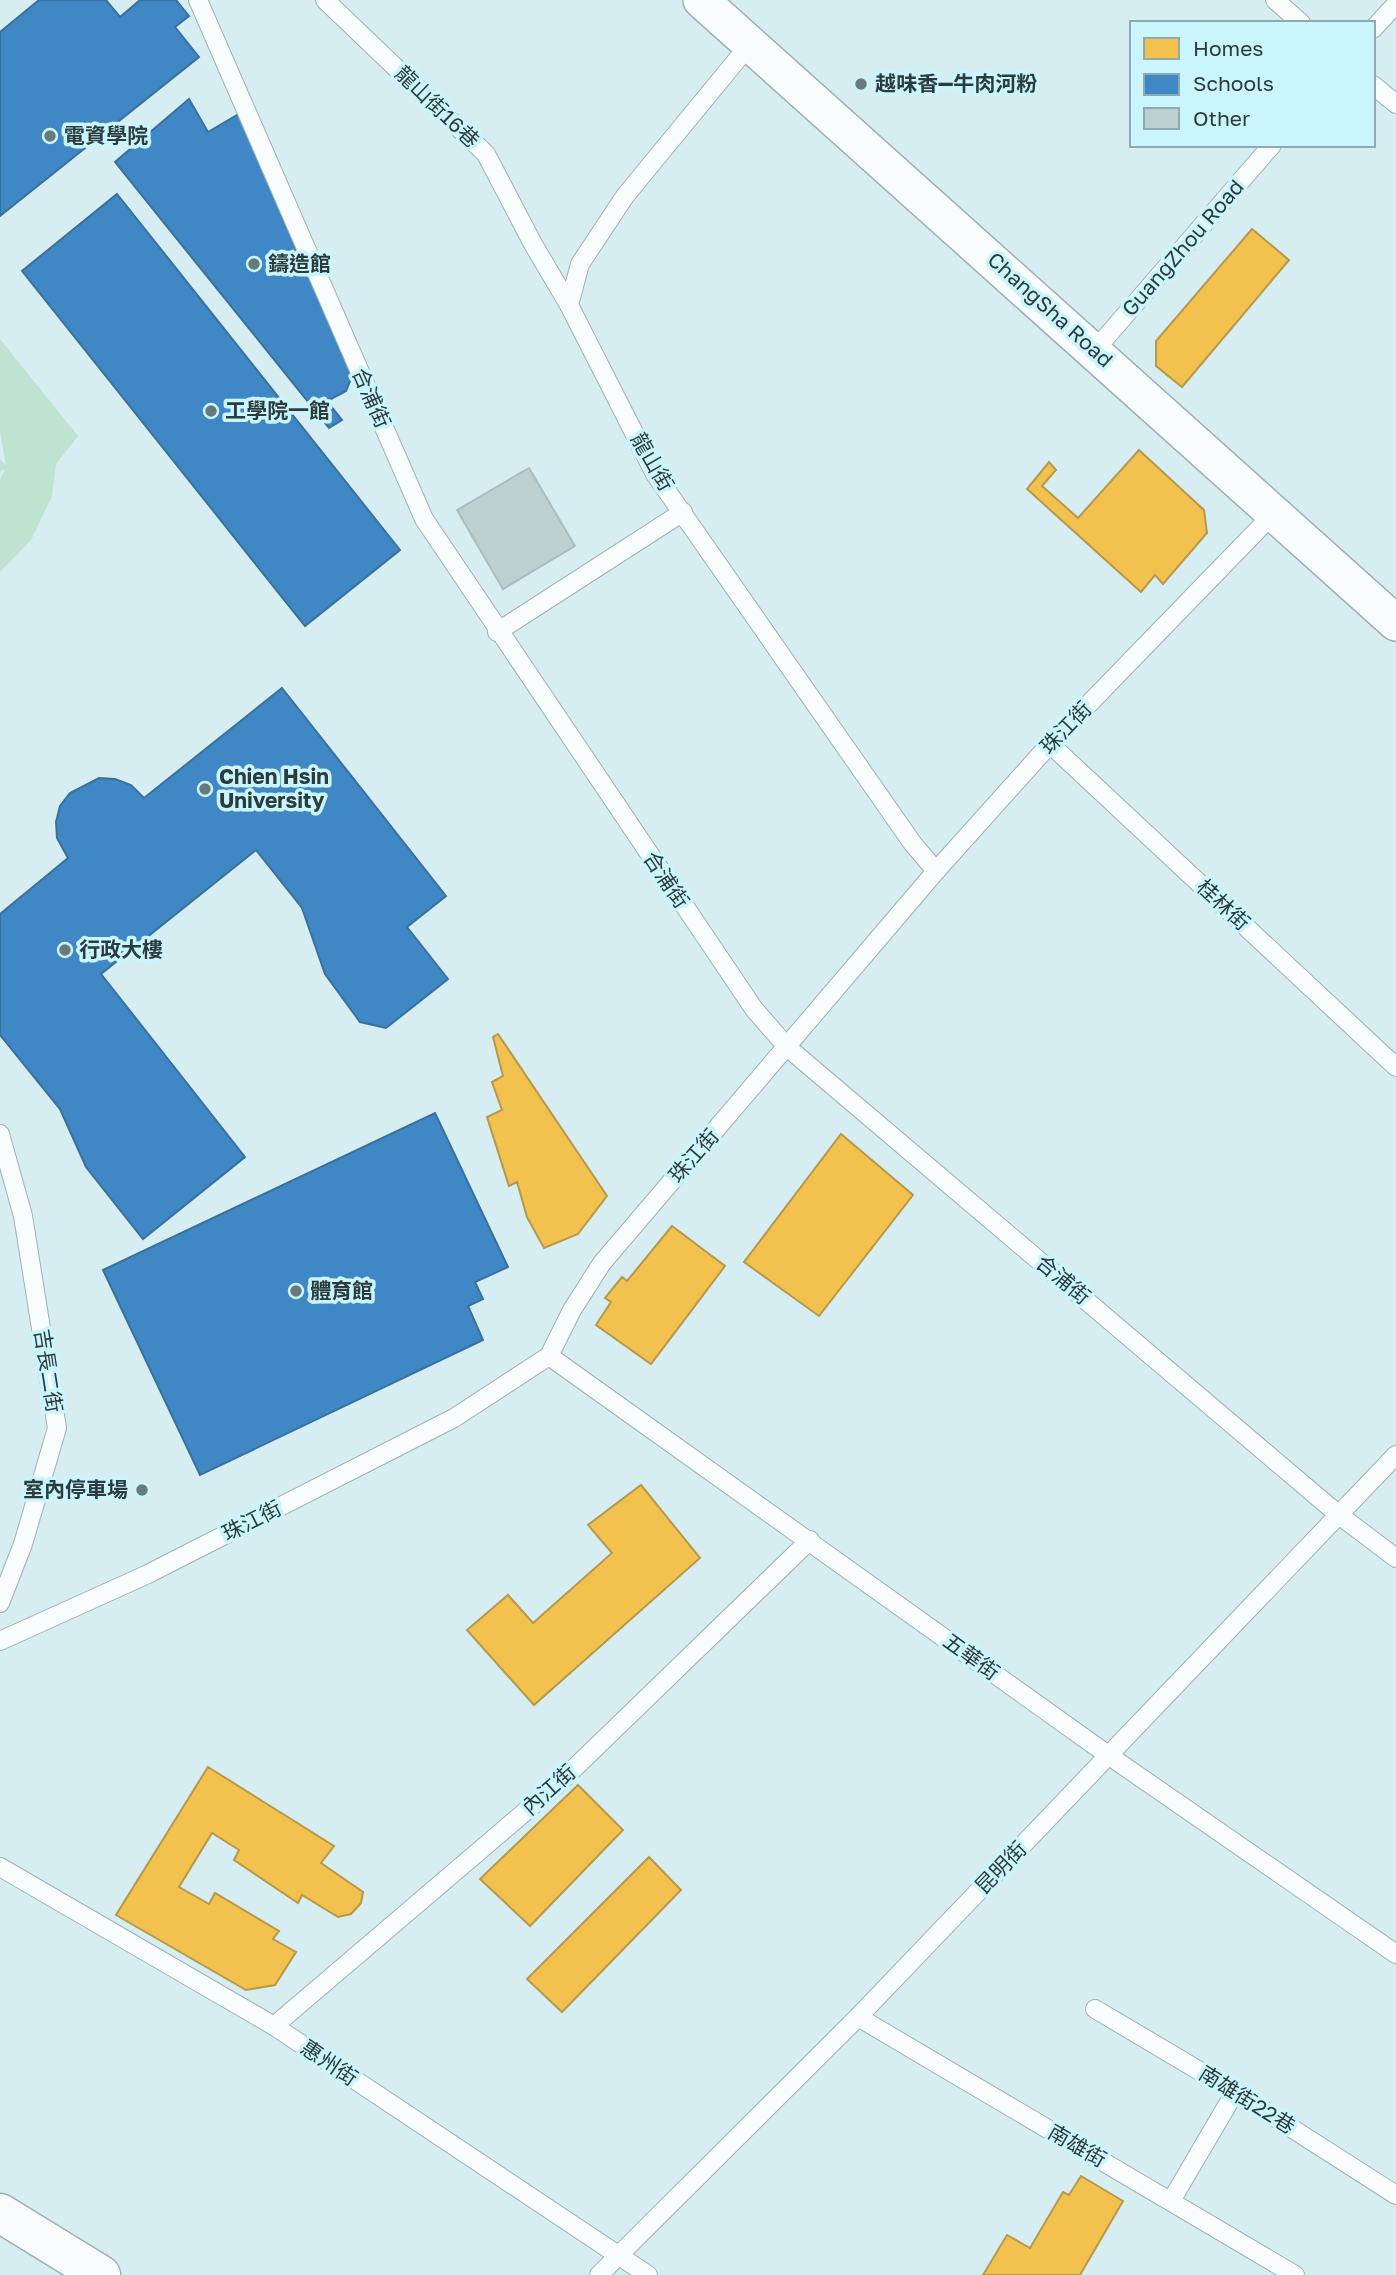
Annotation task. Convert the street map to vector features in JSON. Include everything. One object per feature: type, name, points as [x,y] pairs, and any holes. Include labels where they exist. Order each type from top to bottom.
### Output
[{"type":"street","name":"ChangSha Road","points":[[701,0],[1396,623]]},
{"type":"street","points":[[0,2213],[102,2275]]},
{"type":"lane","name":"合浦街","points":[[198,0],[424,519],[497,632],[754,1010],[787,1047],[1339,1515],[1396,1558]]},
{"type":"lane","name":"龍山街16巷","points":[[324,0],[486,154],[533,244],[569,304]]},
{"type":"lane","points":[[1275,0],[1299,21]]},
{"type":"lane","points":[[1375,27],[1396,4]]},
{"type":"lane","points":[[569,304],[580,264],[625,196],[750,44]]},
{"type":"lane","points":[[1375,87],[1396,104]]},
{"type":"lane","name":"GuangZhou Road","points":[[1095,351],[1270,147]]},
{"type":"lane","name":"龍山街","points":[[569,304],[655,474],[913,844],[936,871]]},
{"type":"lane","points":[[497,632],[683,512]]},
{"type":"lane","name":"珠江街","points":[[0,1641],[148,1574],[454,1418],[549,1356],[572,1310],[603,1263],[936,871],[1050,744],[1275,512]]},
{"type":"lane","name":"桂林街","points":[[1050,744],[1396,1067]]},
{"type":"lane","name":"吉長二街","points":[[0,1134],[23,1216],[57,1428],[23,1544],[0,1603]]},
{"type":"lane","name":"五華街","points":[[549,1356],[1108,1755],[1396,1954]]},
{"type":"lane","name":"昆明街","points":[[599,2275],[858,2017],[1396,1455]]},
{"type":"lane","name":"內江街","points":[[274,2026],[560,1782],[810,1540]]},
{"type":"lane","name":"惠州街","points":[[0,1867],[274,2026],[648,2275]]},
{"type":"lane","name":"南雄街22巷","points":[[1095,2009],[1235,2092],[1396,2195]]},
{"type":"lane","name":"南雄街","points":[[858,2017],[1294,2275]]},
{"type":"lane","points":[[1171,2201],[1235,2092]]},
{"type":"green space","points":[[0,339],[78,436],[56,464],[52,496],[31,540],[0,572],[0,480],[5,469],[0,472],[0,459],[6,465],[0,432]]},
{"type":"building: Homes","points":[[1252,229],[1289,260],[1182,387],[1156,366],[1156,341]]},
{"type":"building: Homes","points":[[1139,450],[1204,510],[1207,533],[1163,584],[1155,575],[1141,592],[1027,489],[1049,462],[1056,470],[1042,486],[1078,518]]},
{"type":"building: Homes","points":[[498,1034],[607,1196],[578,1234],[544,1248],[527,1217],[517,1182],[509,1186],[487,1117],[502,1110],[492,1082],[503,1076],[493,1037]]},
{"type":"building: Homes","points":[[841,1134],[913,1195],[819,1316],[744,1262]]},
{"type":"building: Homes","points":[[672,1226],[725,1266],[651,1364],[596,1325],[611,1302],[605,1298],[622,1277],[627,1281]]},
{"type":"building: Homes","points":[[641,1485],[700,1558],[534,1705],[467,1630],[508,1595],[533,1623],[612,1553],[588,1525]]},
{"type":"building: Homes","points":[[208,1767],[334,1846],[321,1863],[363,1892],[361,1903],[351,1914],[338,1917],[302,1895],[298,1903],[234,1860],[239,1850],[212,1833],[179,1887],[209,1904],[215,1893],[279,1931],[273,1939],[296,1952],[275,1985],[246,1990],[116,1915]]},
{"type":"building: Homes","points":[[578,1785],[623,1830],[530,1926],[480,1879]]},
{"type":"building: Homes","points":[[649,1857],[681,1890],[562,2012],[527,1979]]},
{"type":"building: Homes","points":[[1081,2176],[1123,2201],[1080,2275],[983,2275],[1007,2235],[1030,2248],[1063,2192],[1069,2195]]},
{"type":"building: Schools","name":"電資學院","points":[[39,0],[106,0],[120,17],[140,0],[176,0],[189,16],[175,27],[199,57],[0,216],[0,32]]},
{"type":"building: Schools","name":"鑄造館","points":[[189,99],[208,132],[244,111],[356,366],[346,391],[327,401],[342,420],[329,428],[115,162]]},
{"type":"building: Schools","name":"工學院一館","points":[[117,194],[400,550],[305,626],[22,271]]},
{"type":"building: Schools","name":"行政大樓","points":[[282,688],[446,896],[407,927],[448,979],[386,1028],[360,1022],[325,974],[302,908],[256,850],[101,974],[245,1157],[143,1239],[86,1167],[60,1109],[0,1035],[0,914],[68,858],[57,838],[56,822],[60,806],[70,793],[99,778],[115,779],[131,785],[144,798]]},
{"type":"building: Schools","name":"體育館","points":[[435,1113],[508,1267],[475,1282],[483,1299],[468,1306],[483,1340],[200,1475],[103,1270]]},
{"type":"building: Other","points":[[529,468],[575,546],[503,589],[457,510]]},
{"type":"place","name":"越味香—牛肉河粉","points":[[861,84]]},
{"type":"place","name":"電資學院","points":[[50,136]]},
{"type":"place","name":"鑄造館","points":[[254,264]]},
{"type":"place","name":"工學院一館","points":[[211,411]]},
{"type":"place","name":"Chien Hsin University","points":[[205,789]]},
{"type":"place","name":"行政大樓","points":[[65,950]]},
{"type":"place","name":"體育館","points":[[296,1291]]},
{"type":"place","name":"室內停車場","points":[[142,1490]]}]
